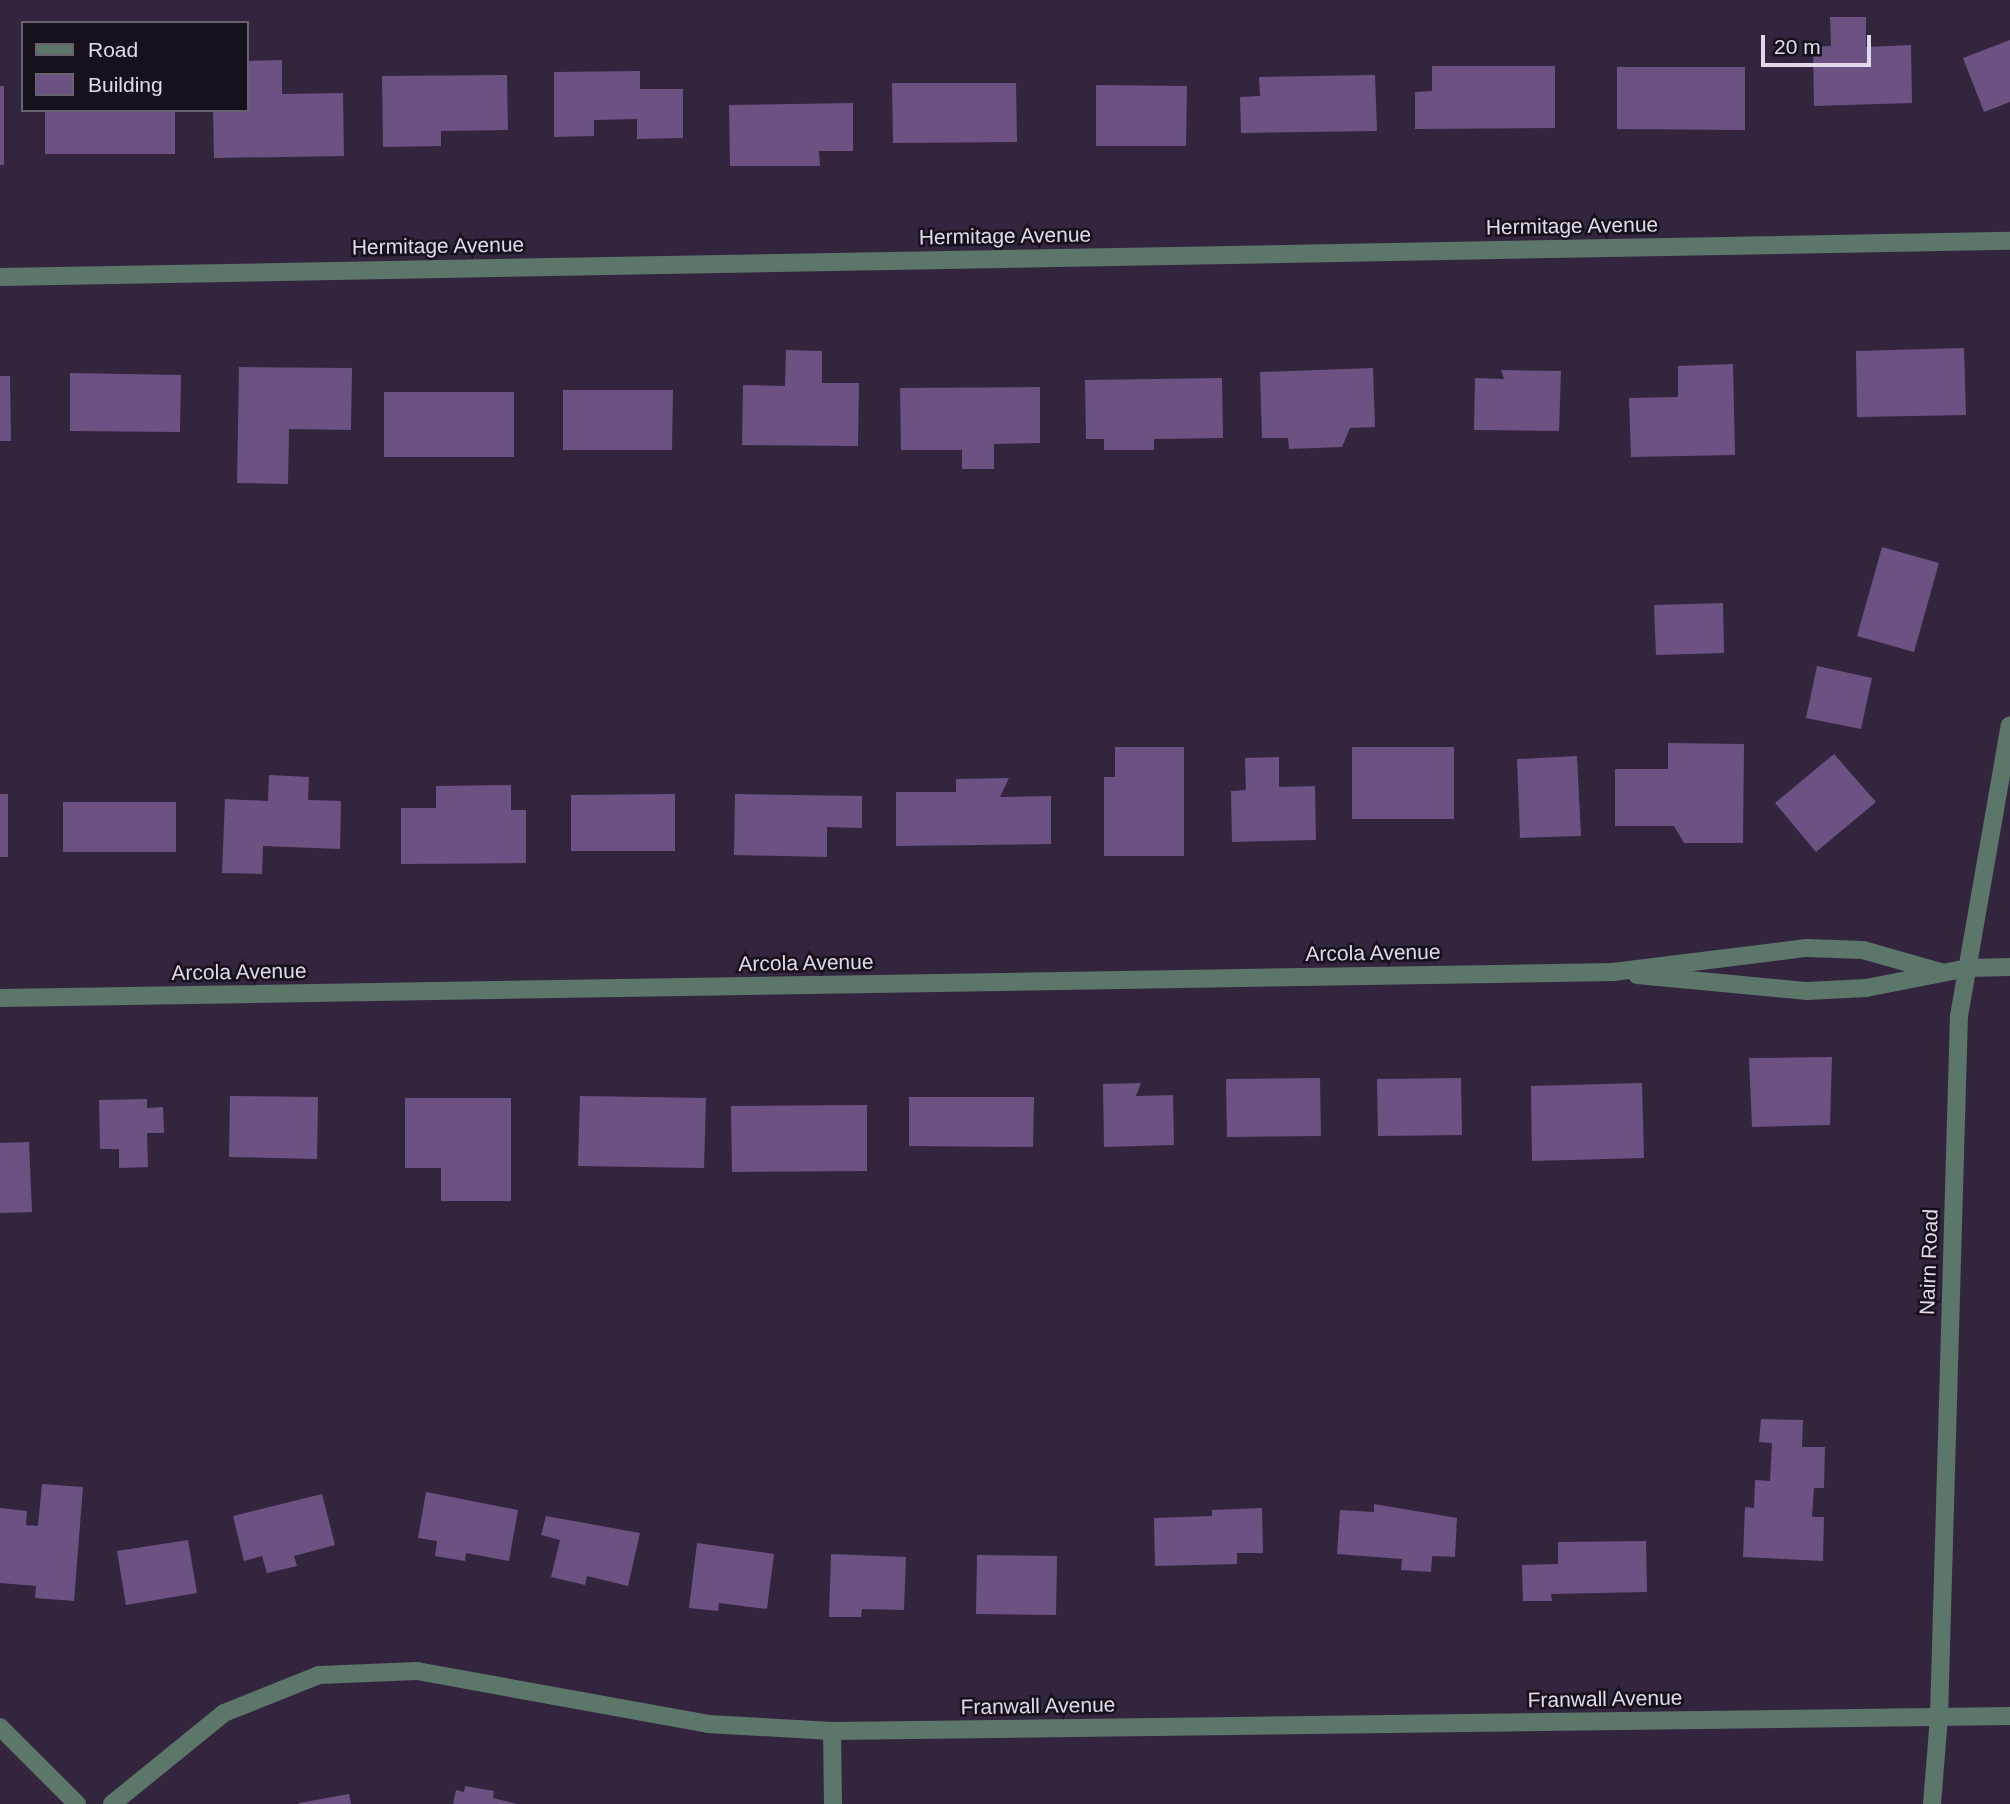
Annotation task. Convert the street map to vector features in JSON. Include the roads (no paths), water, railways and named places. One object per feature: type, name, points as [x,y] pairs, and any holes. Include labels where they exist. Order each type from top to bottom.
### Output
[{"type":"street","name":"Hermitage Avenue","points":[[0,277],[2010,241]]},
{"type":"street","name":"Nairn Road","points":[[1932,1804],[1938,1717],[1959,1016],[2010,725]]},
{"type":"street","name":"Arcola Avenue","points":[[0,998],[1613,972],[1807,948],[1863,950],[1941,972]]},
{"type":"street","name":"Arcola Avenue","points":[[1613,972],[1807,991],[1866,988],[1968,968],[2010,967]]},
{"type":"street","name":"Franwall Avenue","points":[[112,1804],[224,1713],[318,1675],[417,1671],[708,1724],[832,1731],[2010,1716]]},
{"type":"street","points":[[0,1727],[77,1804]]},
{"type":"street","points":[[832,1731],[833,1804]]}]
